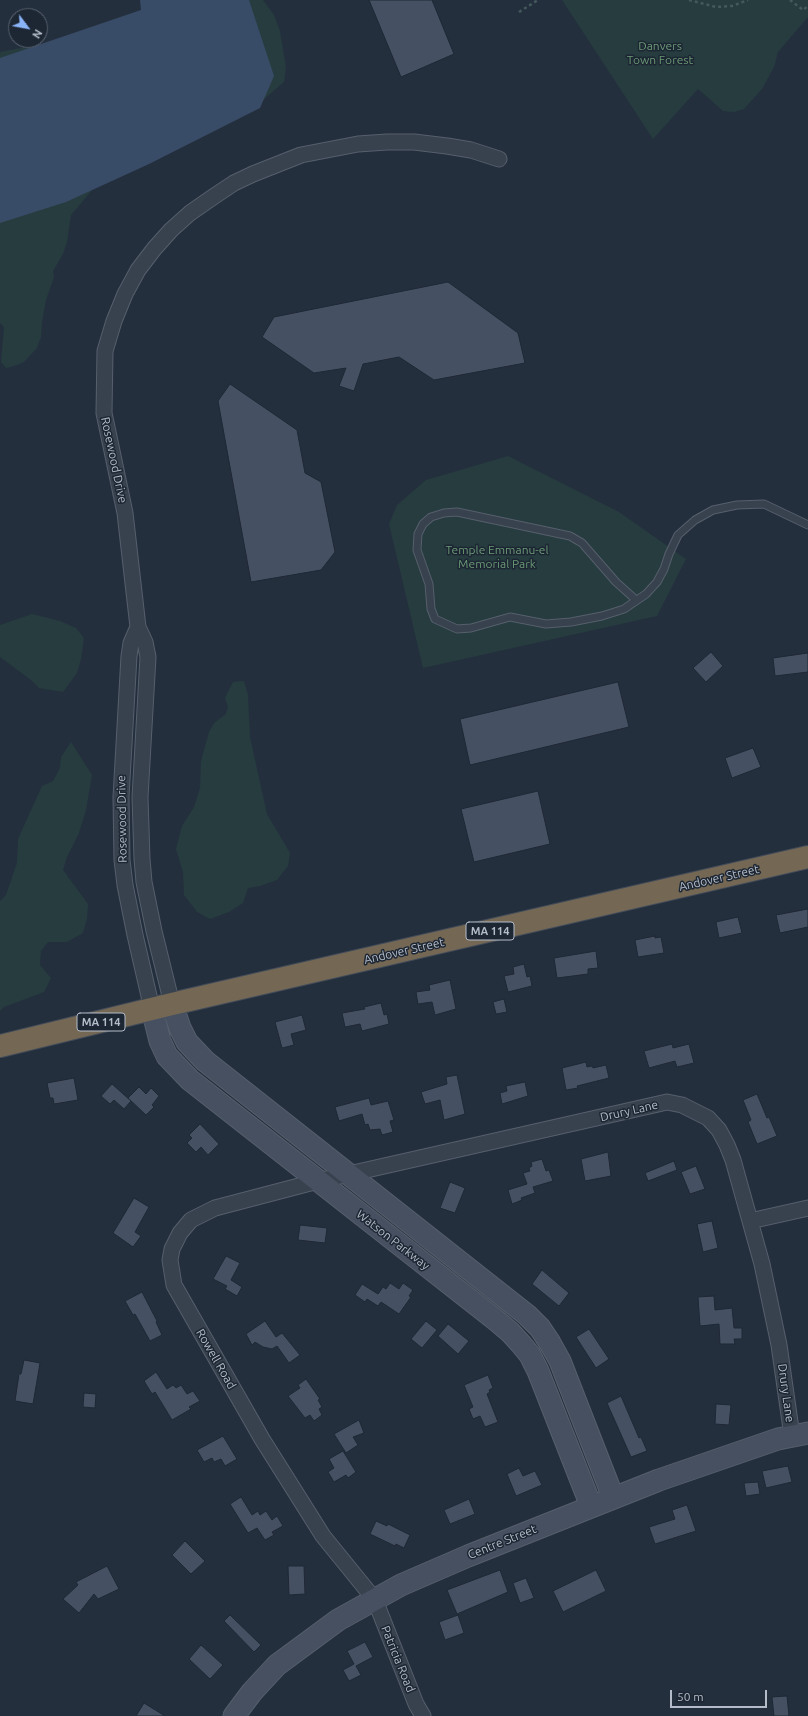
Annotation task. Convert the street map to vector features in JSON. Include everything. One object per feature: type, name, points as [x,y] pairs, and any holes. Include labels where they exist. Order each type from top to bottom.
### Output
[{"type":"highway","name":"Andover Street","points":[[0,1046],[808,857]]},
{"type":"main road","name":"Watson Parkway","points":[[162,1007],[180,1028],[187,1042],[196,1053],[527,1315],[540,1328],[550,1342],[560,1361],[613,1497]]},
{"type":"main road","name":"Watson Parkway","points":[[162,1007],[160,1041],[167,1056],[179,1070],[497,1321],[521,1344],[530,1355],[538,1371],[591,1506]]},
{"type":"main road","name":"Centre Street","points":[[234,1716],[252,1692],[277,1665],[338,1620],[408,1582],[613,1497],[740,1451],[800,1435]]},
{"type":"street","name":"Rosewood Drive","points":[[162,1007],[154,931],[144,882],[142,859],[140,797],[148,656],[145,642],[138,628],[125,513],[104,413],[106,351],[114,321],[125,294],[138,270],[171,230],[190,213],[234,183],[253,174],[301,155],[358,144],[387,142],[414,142],[471,150],[499,159]]},
{"type":"street","name":"Rosewood Drive","points":[[138,628],[131,643],[128,663],[121,797],[122,860],[125,885],[135,935],[162,1007]]},
{"type":"street","name":"Drury Lane","points":[[318,1181],[668,1102],[682,1105],[695,1111],[708,1118],[719,1130],[728,1145],[762,1264],[800,1435]]},
{"type":"street","name":"Rowell Road","points":[[318,1181],[216,1208],[191,1220],[180,1233],[172,1248],[170,1260],[171,1272],[174,1284],[180,1296],[270,1452],[323,1536],[375,1600]]},
{"type":"street","points":[[750,1221],[808,1208]]},
{"type":"street","name":"Patricia Road","points":[[375,1600],[416,1704],[424,1716]]},
{"type":"lane","points":[[636,600],[616,582],[582,543],[570,536],[457,512],[444,512],[431,517],[423,524],[418,534],[416,550],[429,584],[431,609],[435,619],[457,629],[471,628],[510,617],[546,624],[571,622],[602,616],[624,609],[646,594],[657,582],[678,535],[695,520],[713,510],[737,505],[764,504],[808,525]]},
{"type":"path","points":[[519,12],[538,0]]},
{"type":"path","points":[[689,0],[716,7],[732,6],[748,0]]},
{"type":"path","points":[[790,0],[803,10],[808,6]]},
{"type":"green space","points":[[159,0],[263,0],[274,15],[280,31],[286,68],[284,82],[262,101],[99,182],[71,215],[67,242],[63,254],[53,271],[54,277],[46,300],[41,337],[37,348],[24,362],[6,368],[1,362],[4,327],[0,323],[0,52],[21,48],[48,48],[48,43],[104,32]]},
{"type":"green space","name":"Danvers Town Forest","points":[[562,0],[808,0],[808,17],[778,52],[774,67],[762,89],[744,109],[734,112],[723,111],[698,89],[653,139]]},
{"type":"green space","name":"Temple Emmanu-el Memorial Park","points":[[508,456],[619,512],[686,559],[657,616],[423,668],[389,524],[397,505],[426,480]]},
{"type":"green space","points":[[32,614],[60,621],[76,628],[84,638],[77,673],[63,692],[39,688],[31,680],[0,657],[0,625]]},
{"type":"green space","points":[[244,681],[248,695],[250,737],[267,814],[290,853],[288,866],[277,880],[260,886],[248,888],[243,903],[229,912],[210,919],[197,912],[184,895],[183,872],[176,849],[182,826],[194,807],[200,788],[201,761],[209,732],[214,723],[226,714],[228,707],[225,698],[233,682]]},
{"type":"green space","points":[[71,742],[92,775],[86,810],[79,833],[67,857],[63,870],[88,904],[87,919],[83,933],[67,942],[48,942],[41,951],[40,965],[51,978],[44,992],[4,1007],[0,1011],[0,901],[6,895],[17,863],[18,839],[42,786],[53,781],[60,768],[61,757]]},
{"type":"water","points":[[140,0],[249,0],[274,76],[260,108],[149,164],[66,202],[0,223],[0,58],[29,48],[48,48],[48,42],[141,10]]},
{"type":"building","points":[[369,0],[432,0],[454,54],[401,77]]},
{"type":"building","points":[[448,282],[518,333],[525,363],[434,380],[399,357],[363,364],[354,391],[339,386],[346,368],[314,373],[262,337],[274,317]]},
{"type":"building","points":[[230,384],[297,430],[305,473],[321,482],[335,552],[321,570],[251,582],[218,401]]},
{"type":"building","points":[[711,652],[723,666],[706,682],[693,668]]},
{"type":"building","points":[[808,653],[808,672],[775,676],[773,658]]},
{"type":"building","points":[[618,682],[629,727],[470,765],[460,719]]},
{"type":"building","points":[[753,748],[761,767],[732,778],[725,758]]},
{"type":"building","points":[[538,791],[550,844],[474,862],[461,809]]},
{"type":"building","points":[[808,909],[808,927],[780,933],[776,915]]},
{"type":"building","points":[[738,917],[742,933],[719,938],[716,922]]},
{"type":"building","points":[[655,936],[655,938],[661,937],[664,953],[638,957],[635,940]]},
{"type":"building","points":[[596,951],[598,968],[588,969],[588,974],[557,978],[554,958]]},
{"type":"building","points":[[524,964],[527,977],[530,976],[532,986],[508,992],[504,976],[514,974],[513,967]]},
{"type":"building","points":[[450,980],[456,1009],[435,1015],[432,1002],[418,1004],[416,992],[430,990],[429,985]]},
{"type":"building","points":[[504,999],[507,1012],[496,1014],[493,1002]]},
{"type":"building","points":[[381,1003],[384,1015],[387,1014],[389,1024],[362,1031],[360,1024],[345,1027],[342,1013],[365,1009],[364,1007]]},
{"type":"building","points":[[302,1015],[306,1030],[291,1034],[294,1045],[282,1048],[275,1022]]},
{"type":"building","points":[[672,1044],[673,1048],[689,1044],[694,1063],[677,1067],[675,1061],[649,1068],[644,1051]]},
{"type":"building","points":[[586,1062],[587,1067],[592,1066],[593,1068],[606,1065],[609,1078],[577,1086],[578,1088],[566,1090],[562,1068]]},
{"type":"building","points":[[457,1075],[465,1114],[444,1120],[440,1100],[425,1104],[421,1092],[447,1084],[446,1077]]},
{"type":"building","points":[[74,1078],[78,1100],[54,1104],[53,1098],[50,1098],[47,1083]]},
{"type":"building","points":[[525,1082],[528,1096],[502,1104],[500,1093],[507,1091],[506,1086]]},
{"type":"building","points":[[112,1084],[131,1101],[124,1109],[114,1100],[110,1104],[101,1096]]},
{"type":"building","points":[[139,1087],[146,1094],[151,1088],[159,1096],[152,1105],[154,1107],[146,1115],[128,1098]]},
{"type":"building","points":[[757,1094],[767,1118],[769,1117],[777,1136],[757,1144],[748,1122],[751,1120],[743,1100]]},
{"type":"building","points":[[369,1098],[371,1105],[388,1101],[394,1120],[390,1121],[393,1132],[382,1135],[380,1129],[370,1130],[368,1124],[365,1125],[362,1114],[339,1121],[335,1107]]},
{"type":"building","points":[[200,1124],[219,1144],[208,1155],[201,1147],[196,1152],[187,1143],[192,1138],[189,1135]]},
{"type":"building","points":[[608,1152],[611,1176],[585,1181],[581,1159]]},
{"type":"building","points":[[542,1159],[546,1171],[549,1170],[553,1181],[533,1187],[535,1193],[521,1198],[522,1200],[512,1204],[508,1190],[527,1184],[523,1173],[530,1171],[529,1168],[532,1166],[531,1162]]},
{"type":"building","points":[[674,1161],[677,1170],[648,1181],[645,1173]]},
{"type":"building","points":[[696,1166],[705,1189],[690,1194],[681,1172]]},
{"type":"building","points":[[450,1182],[465,1188],[455,1213],[440,1208]]},
{"type":"building","points":[[134,1198],[149,1207],[135,1232],[141,1236],[133,1247],[113,1233]]},
{"type":"building","points":[[712,1221],[718,1248],[703,1252],[697,1224]]},
{"type":"building","points":[[300,1225],[327,1228],[325,1243],[298,1240]]},
{"type":"building","points":[[226,1256],[240,1263],[231,1280],[242,1287],[237,1296],[225,1289],[227,1286],[213,1279]]},
{"type":"building","points":[[542,1270],[569,1293],[559,1306],[532,1284]]},
{"type":"building","points":[[390,1283],[399,1289],[403,1283],[413,1290],[409,1296],[411,1297],[399,1314],[381,1302],[378,1306],[367,1299],[365,1302],[355,1295],[362,1284],[378,1294],[383,1287],[386,1289]]},
{"type":"building","points":[[142,1292],[157,1321],[156,1322],[162,1335],[150,1341],[135,1314],[133,1315],[125,1301]]},
{"type":"building","points":[[714,1296],[715,1310],[732,1308],[734,1328],[742,1328],[742,1339],[734,1339],[735,1344],[720,1344],[719,1324],[700,1326],[698,1297]]},
{"type":"building","points":[[265,1321],[276,1337],[282,1333],[300,1355],[289,1363],[277,1346],[272,1349],[263,1347],[255,1342],[252,1345],[246,1334]]},
{"type":"building","points":[[426,1321],[437,1330],[422,1348],[411,1339]]},
{"type":"building","points":[[448,1324],[469,1341],[458,1354],[438,1336]]},
{"type":"building","points":[[589,1329],[609,1359],[596,1368],[576,1337]]},
{"type":"building","points":[[24,1360],[40,1363],[33,1404],[15,1401],[19,1374],[21,1374]]},
{"type":"building","points":[[156,1372],[167,1389],[173,1385],[176,1388],[181,1385],[187,1394],[193,1391],[200,1401],[189,1407],[191,1409],[172,1420],[155,1392],[152,1394],[144,1381]]},
{"type":"building","points":[[488,1375],[493,1388],[489,1390],[490,1392],[487,1394],[498,1422],[485,1427],[480,1416],[473,1419],[469,1409],[473,1407],[464,1385]]},
{"type":"building","points":[[306,1379],[320,1399],[318,1400],[322,1407],[319,1409],[322,1415],[314,1421],[310,1415],[305,1418],[288,1396],[300,1388],[298,1385]]},
{"type":"building","points":[[84,1393],[96,1394],[95,1408],[83,1407]]},
{"type":"building","points":[[621,1396],[639,1438],[641,1437],[647,1451],[631,1457],[607,1403]]},
{"type":"building","points":[[716,1404],[731,1405],[729,1425],[715,1424]]},
{"type":"building","points":[[359,1420],[364,1433],[353,1437],[358,1445],[346,1453],[334,1434]]},
{"type":"building","points":[[223,1436],[237,1459],[225,1466],[221,1459],[214,1462],[212,1458],[204,1462],[197,1450]]},
{"type":"building","points":[[343,1451],[356,1472],[348,1478],[346,1475],[334,1482],[328,1472],[334,1468],[329,1459]]},
{"type":"building","points":[[788,1466],[792,1482],[766,1488],[762,1471]]},
{"type":"building","points":[[519,1468],[523,1476],[535,1471],[542,1485],[516,1496],[507,1474]]},
{"type":"building","points":[[758,1482],[760,1494],[746,1496],[744,1483]]},
{"type":"building","points":[[241,1497],[252,1515],[258,1511],[260,1515],[266,1511],[272,1520],[277,1516],[283,1526],[272,1532],[274,1535],[265,1540],[257,1528],[248,1533],[230,1504]]},
{"type":"building","points":[[469,1499],[475,1514],[450,1524],[444,1510]]},
{"type":"building","points":[[687,1505],[696,1531],[655,1544],[649,1527],[675,1519],[672,1510]]},
{"type":"building","points":[[376,1521],[387,1526],[388,1524],[410,1535],[404,1548],[396,1544],[395,1546],[370,1534]]},
{"type":"building","points":[[185,1541],[205,1561],[191,1574],[172,1555]]},
{"type":"building","points":[[107,1566],[119,1589],[98,1599],[94,1594],[79,1613],[63,1599],[78,1585],[76,1582]]},
{"type":"building","points":[[288,1566],[304,1566],[305,1594],[289,1595]]},
{"type":"building","points":[[500,1570],[508,1592],[457,1614],[447,1590]]},
{"type":"building","points":[[596,1570],[606,1591],[563,1612],[553,1591]]},
{"type":"building","points":[[526,1578],[534,1598],[520,1603],[513,1583]]},
{"type":"building","points":[[230,1615],[261,1645],[254,1652],[224,1621]]},
{"type":"building","points":[[458,1615],[464,1633],[445,1640],[439,1622]]},
{"type":"building","points":[[365,1642],[373,1657],[356,1666],[361,1675],[349,1681],[343,1670],[354,1664],[347,1651]]},
{"type":"building","points":[[201,1645],[223,1665],[210,1679],[189,1659]]},
{"type":"building","points":[[787,1696],[789,1716],[774,1716],[772,1697]]},
{"type":"building","points":[[144,1703],[165,1716],[136,1716]]}]
